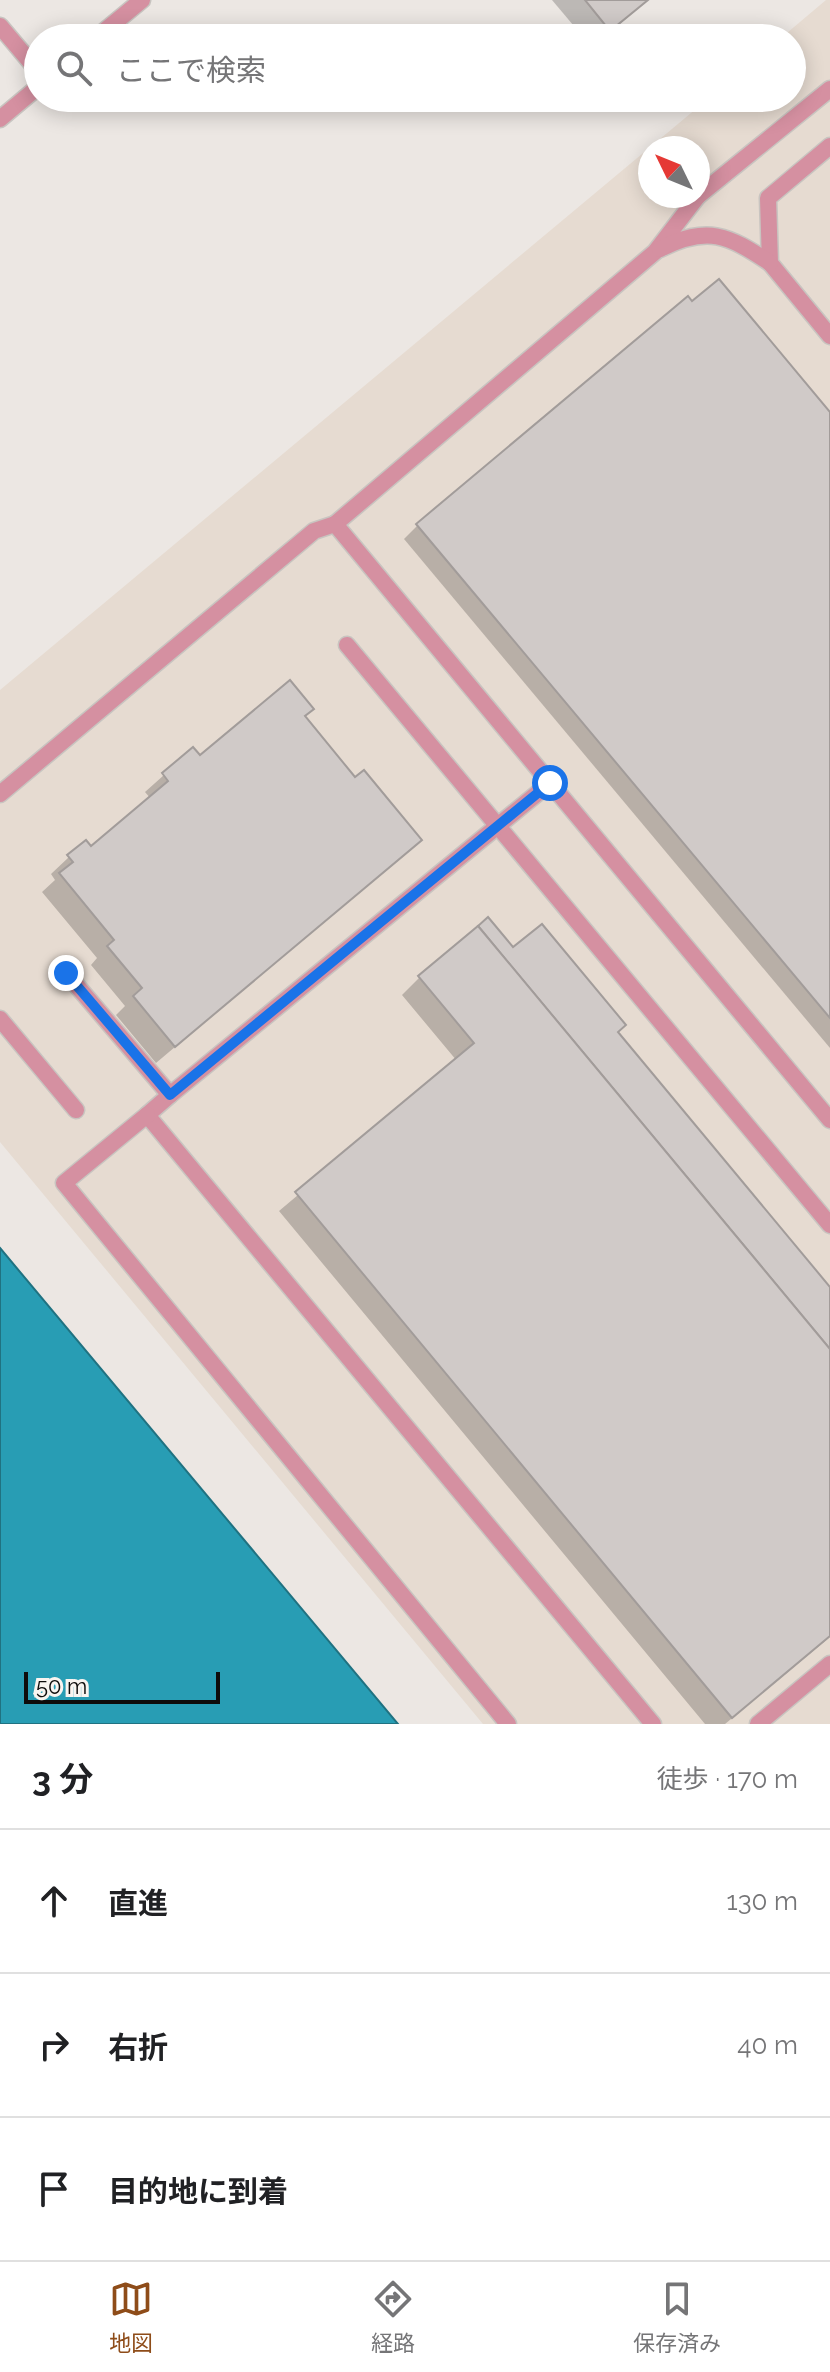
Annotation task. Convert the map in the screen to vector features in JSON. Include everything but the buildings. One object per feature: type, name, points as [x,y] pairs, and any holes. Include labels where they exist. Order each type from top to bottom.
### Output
[{"type":"lane","points":[[113,24],[142,0]]},
{"type":"lane","points":[[0,26],[24,54]]},
{"type":"lane","points":[[806,108],[830,89]]},
{"type":"lane","points":[[0,119],[24,99]]},
{"type":"lane","points":[[710,186],[802,112]]},
{"type":"lane","points":[[770,263],[768,198],[830,146]]},
{"type":"lane","points":[[0,794],[314,531],[335,524],[655,252],[689,208]]},
{"type":"lane","points":[[655,252],[682,239],[704,234],[726,237],[770,263],[830,336]]},
{"type":"lane","points":[[335,524],[830,1120]]},
{"type":"lane","points":[[347,645],[830,1225]]},
{"type":"lane","points":[[508,1724],[64,1183],[550,783]]},
{"type":"lane","points":[[66,973],[170,1095]]},
{"type":"lane","points":[[0,1019],[76,1110]]},
{"type":"lane","points":[[147,1115],[653,1724]]},
{"type":"lane","points":[[758,1724],[830,1664]]},
{"type":"shaded area","points":[[830,0],[830,1724],[483,1724],[0,1142],[0,690],[638,157],[638,208],[710,208],[710,136],[663,136],[692,112],[806,112],[806,24],[798,24]]},
{"type":"water","points":[[0,1248],[398,1724],[0,1724]]},
{"type":"route","points":[[66,973],[170,1095],[550,783]]}]
